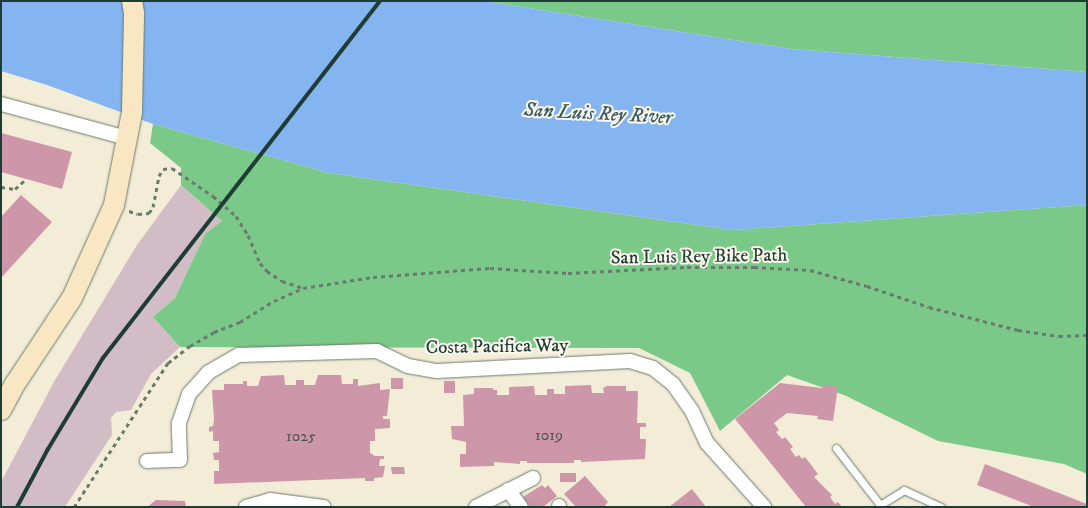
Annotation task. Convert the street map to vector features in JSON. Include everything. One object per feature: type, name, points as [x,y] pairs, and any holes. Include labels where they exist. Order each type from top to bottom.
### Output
[{"type":"main road","points":[[1,410],[15,384],[72,298],[114,205],[132,112],[134,13],[132,1]]},
{"type":"street","points":[[1,104],[128,135]]},
{"type":"street","name":"Costa Pacifica Way","points":[[147,461],[180,460],[179,423],[189,394],[209,372],[239,355],[377,352],[408,366],[437,371],[630,361],[653,368],[673,384],[692,411],[707,443],[764,507]]},
{"type":"street","points":[[476,507],[533,478]]},
{"type":"street","points":[[508,490],[521,507]]},
{"type":"street","points":[[246,507],[270,500],[324,507]]},
{"type":"lane","points":[[836,448],[880,506],[904,490],[941,507]]},
{"type":"path","name":"San Luis Rey Bike Path","points":[[130,211],[138,214],[149,213],[153,207],[159,176],[163,169],[172,168],[213,196],[236,216],[248,235],[260,264],[267,272],[282,281],[303,288]]},
{"type":"path","points":[[1,186],[16,189],[26,179]]},
{"type":"path","name":"San Luis Rey Bike Path","points":[[74,507],[168,363],[190,346],[303,288],[373,277],[490,268],[568,273],[687,267],[754,266],[810,270],[867,286],[929,307],[1018,330],[1059,336],[1087,335]]},
{"type":"shaded area","points":[[181,185],[222,221],[205,234],[175,298],[153,317],[180,347],[151,374],[131,410],[116,412],[111,418],[112,435],[65,507],[1,507],[1,482],[55,380],[137,245]]},
{"type":"green space","points":[[484,1],[1087,1],[1087,72],[792,49]]},
{"type":"green space","points":[[153,124],[329,173],[732,230],[1087,205],[1087,474],[1064,464],[938,441],[844,395],[787,375],[720,431],[690,373],[639,348],[180,347],[153,317],[175,298],[205,234],[222,221],[181,185],[181,168],[150,143]]},
{"type":"water","name":"San Luis Rey River","points":[[1,1],[484,1],[792,49],[1087,72],[1087,205],[732,230],[329,173],[153,124],[47,85],[1,71]]},
{"type":"building","points":[[1,133],[72,152],[62,189],[1,172]]},
{"type":"building","points":[[21,195],[52,222],[1,278],[1,217]]},
{"type":"building","points":[[284,375],[285,385],[296,385],[296,380],[304,380],[304,385],[315,385],[318,375],[341,375],[342,384],[353,384],[353,379],[358,379],[358,386],[380,383],[380,390],[390,389],[387,416],[383,416],[383,419],[390,419],[390,428],[375,429],[375,441],[370,441],[370,453],[375,456],[384,456],[384,459],[380,459],[379,466],[385,466],[383,477],[374,478],[374,481],[365,481],[365,478],[214,484],[214,471],[219,471],[219,460],[214,460],[213,453],[219,452],[219,441],[213,441],[213,431],[209,432],[209,427],[213,426],[214,420],[212,390],[224,390],[224,384],[243,384],[243,381],[247,381],[247,386],[258,386],[261,376]]},
{"type":"building","points":[[391,378],[403,378],[403,389],[391,389]]},
{"type":"building","points":[[444,381],[455,381],[455,393],[444,393]]},
{"type":"building","points":[[780,383],[822,388],[823,385],[838,387],[833,421],[817,419],[818,416],[787,413],[774,423],[779,430],[776,432],[782,439],[785,437],[793,447],[790,449],[796,457],[799,455],[802,459],[805,457],[818,474],[814,477],[832,495],[830,497],[835,504],[838,502],[842,507],[806,507],[735,419]]},
{"type":"building","points":[[591,385],[592,393],[604,393],[603,388],[607,386],[626,386],[626,391],[638,391],[637,423],[646,423],[646,427],[640,427],[640,439],[646,439],[645,459],[581,462],[581,460],[574,460],[574,463],[527,463],[527,461],[520,461],[520,464],[494,462],[494,466],[460,467],[460,454],[466,454],[466,442],[452,439],[451,426],[464,426],[463,395],[474,394],[474,388],[493,388],[493,390],[497,390],[497,395],[509,395],[509,387],[534,386],[535,395],[547,395],[547,389],[554,389],[554,394],[565,394],[565,386]]},
{"type":"building","points":[[985,464],[1087,504],[1087,507],[1034,507],[977,485]]},
{"type":"building","points":[[391,467],[404,467],[405,474],[392,474]]},
{"type":"building","points":[[560,473],[576,473],[576,482],[560,482]]},
{"type":"building","points":[[585,476],[608,502],[604,507],[576,507],[564,494]]},
{"type":"building","points":[[542,485],[545,488],[548,485],[557,496],[543,507],[530,507],[523,497]]},
{"type":"building","points":[[692,489],[706,507],[669,507]]},
{"type":"building","points":[[156,500],[185,501],[186,507],[147,507]]},
{"type":"railway","points":[[17,507],[48,449],[103,358],[380,1]]}]
